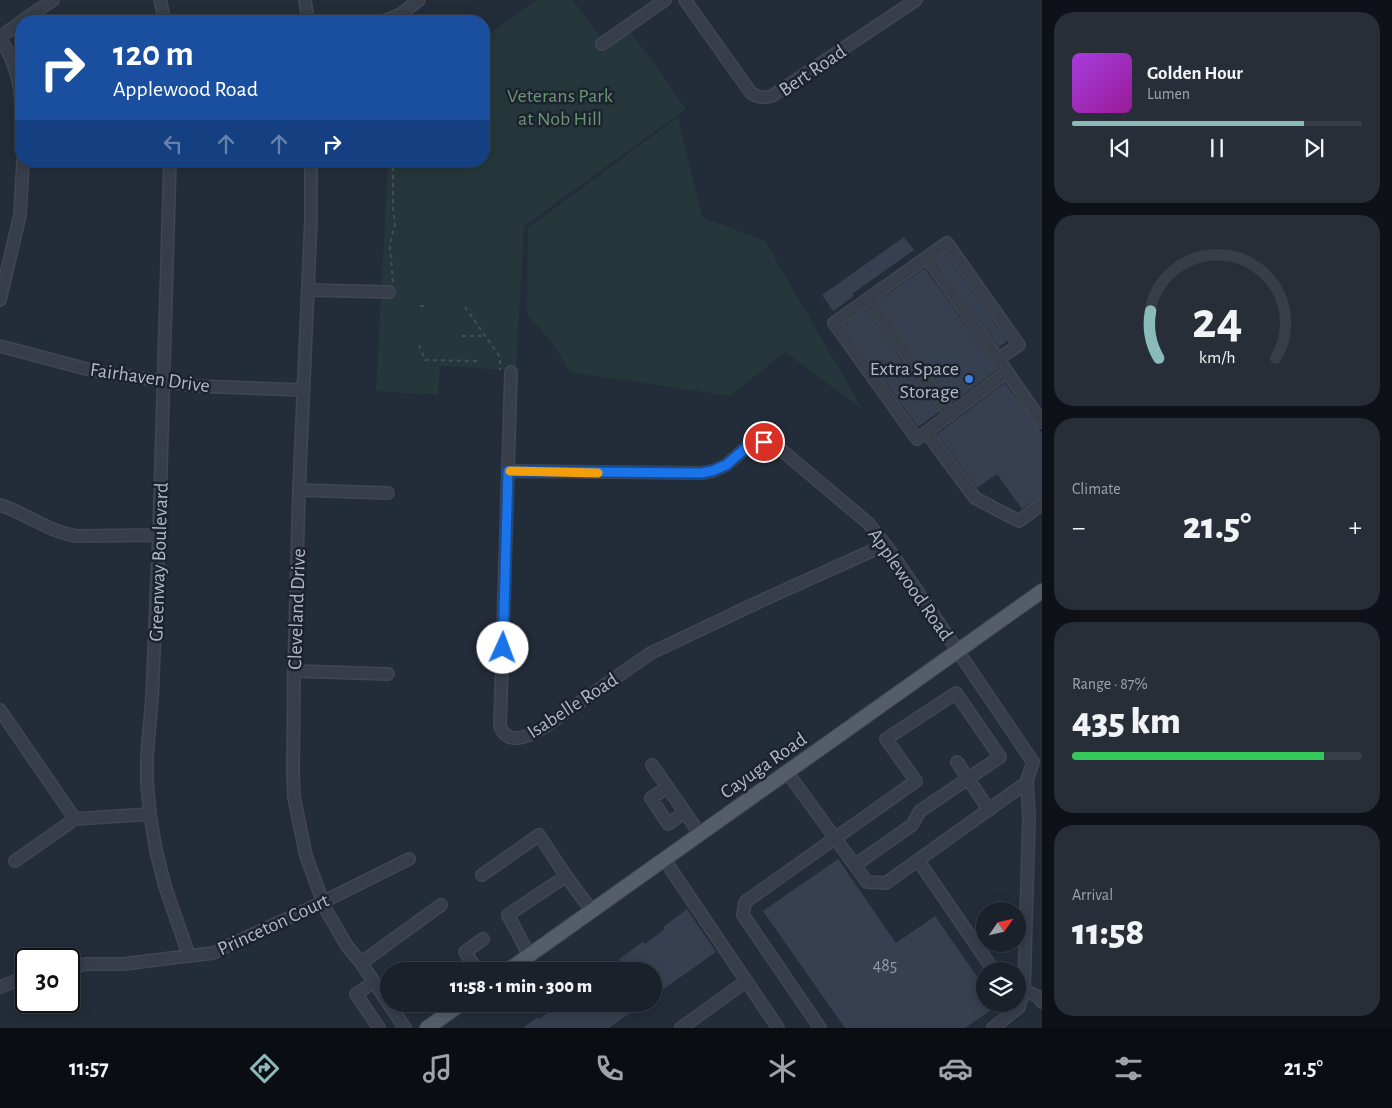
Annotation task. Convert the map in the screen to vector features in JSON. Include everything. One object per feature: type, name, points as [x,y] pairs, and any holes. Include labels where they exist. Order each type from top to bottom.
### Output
[{"type":"main road","name":"Cayuga Road","points":[[519,962],[1042,592]]},
{"type":"main road","points":[[427,1028],[444,1012]]},
{"type":"street","points":[[32,15],[52,0]]},
{"type":"street","points":[[160,0],[164,15]]},
{"type":"street","points":[[305,0],[307,15]]},
{"type":"street","points":[[399,15],[419,0]]},
{"type":"street","points":[[602,44],[664,0]]},
{"type":"street","name":"Bert Road","points":[[685,0],[751,93],[765,98],[772,96],[916,0]]},
{"type":"street","points":[[15,27],[0,37],[15,66]]},
{"type":"street","points":[[0,300],[20,215],[23,167]]},
{"type":"street","name":"Greenway Boulevard","points":[[170,167],[165,381],[152,698],[147,755],[150,814],[156,850],[165,886],[189,956]]},
{"type":"street","name":"Cleveland Drive","points":[[311,167],[294,671],[292,772],[294,797],[306,856],[323,902],[347,946],[380,985]]},
{"type":"street","points":[[998,359],[1019,345],[947,243],[834,323],[917,439],[1008,372]]},
{"type":"street","points":[[927,257],[1042,422]]},
{"type":"street","points":[[308,290],[391,288]]},
{"type":"street","points":[[868,299],[950,415]]},
{"type":"street","name":"Fairhaven Drive","points":[[0,346],[98,372],[197,386],[303,390]]},
{"type":"street","name":"Isabelle Road","points":[[505,371],[508,471],[500,726],[507,736],[512,739],[526,736],[543,728],[651,653],[885,545]]},
{"type":"street","points":[[926,432],[975,498],[1019,521],[1042,504]]},
{"type":"street","name":"Applewood Road","points":[[508,471],[701,473],[726,465],[746,448],[764,442],[779,448],[868,523],[885,545],[958,650],[1032,762],[1026,782]]},
{"type":"street","points":[[300,490],[388,493]]},
{"type":"street","points":[[0,505],[15,510],[50,529],[64,534],[76,536],[159,535]]},
{"type":"street","points":[[294,671],[388,674]]},
{"type":"street","points":[[820,1028],[743,915],[745,902],[834,837],[916,781],[886,739],[956,692],[1000,757],[920,811],[912,825],[855,865]]},
{"type":"street","points":[[0,710],[75,819]]},
{"type":"street","points":[[957,762],[989,810]]},
{"type":"street","points":[[652,765],[700,834]]},
{"type":"street","points":[[787,772],[867,882],[886,883],[1026,782]]},
{"type":"street","points":[[1025,962],[1029,817],[1026,782]]},
{"type":"street","points":[[668,787],[651,798],[668,824],[685,812]]},
{"type":"street","points":[[15,861],[75,819],[150,814]]},
{"type":"street","points":[[482,875],[539,835],[566,876],[592,910]]},
{"type":"street","name":"Princeton Court","points":[[80,965],[124,964],[213,953],[323,902],[409,859]]},
{"type":"street","points":[[664,859],[745,982],[778,1028]]},
{"type":"street","points":[[918,860],[988,962]]},
{"type":"street","points":[[529,955],[508,915],[566,876]]},
{"type":"street","points":[[361,963],[441,906]]},
{"type":"street","points":[[472,962],[465,952],[483,939]]},
{"type":"street","points":[[0,987],[15,981]]},
{"type":"street","points":[[681,1028],[745,982]]},
{"type":"street","points":[[379,1028],[356,994],[380,985]]},
{"type":"street","points":[[1026,991],[1039,997],[1042,1002]]},
{"type":"street","name":"Cleveland Drive","points":[[396,1012],[405,1028]]},
{"type":"street","points":[[993,1028],[1010,1012]]},
{"type":"path","points":[[391,288],[390,248],[391,238],[396,225],[393,208],[393,167]]},
{"type":"path","points":[[420,306],[426,306]]},
{"type":"path","points":[[465,306],[500,357],[505,371]]},
{"type":"path","points":[[462,336],[484,336]]},
{"type":"path","points":[[419,345],[425,360],[479,361]]},
{"type":"green space","name":"Veterans Park at Nob Hill","points":[[536,0],[573,0],[606,45],[629,29],[686,109],[524,226],[516,370],[440,366],[438,395],[376,391],[388,167],[490,167],[490,34]]},
{"type":"green space","points":[[678,117],[702,217],[765,241],[863,410],[785,352],[730,396],[570,372],[550,340],[527,314],[528,228]]},
{"type":"building","points":[[904,237],[914,250],[852,294],[854,296],[833,311],[822,295]]},
{"type":"building","points":[[945,253],[1007,341],[999,347],[937,259]]},
{"type":"building","points":[[925,268],[997,370],[951,404],[878,301]]},
{"type":"building","points":[[866,309],[939,412],[918,427],[844,325]]},
{"type":"building","points":[[1005,383],[1042,433],[1042,497],[1022,509],[997,474],[977,488],[937,434]]},
{"type":"building","points":[[838,859],[896,943],[935,916],[976,975],[976,1012],[988,1012],[965,1028],[845,1028],[763,911]]},
{"type":"building","points":[[687,909],[716,952],[662,990],[662,962],[620,962],[621,961],[619,959],[643,942],[645,944],[665,929],[663,927]]},
{"type":"building","points":[[549,1012],[632,1012],[609,1028],[523,1028],[538,1017],[539,1019]]},
{"type":"slow traffic","points":[[510,471],[598,473]]},
{"type":"place","name":"Extra Space Storage","points":[[969,379]]},
{"type":"route","points":[[503,648],[508,471],[694,474],[712,471],[726,465],[738,457],[746,448],[764,442]]}]
